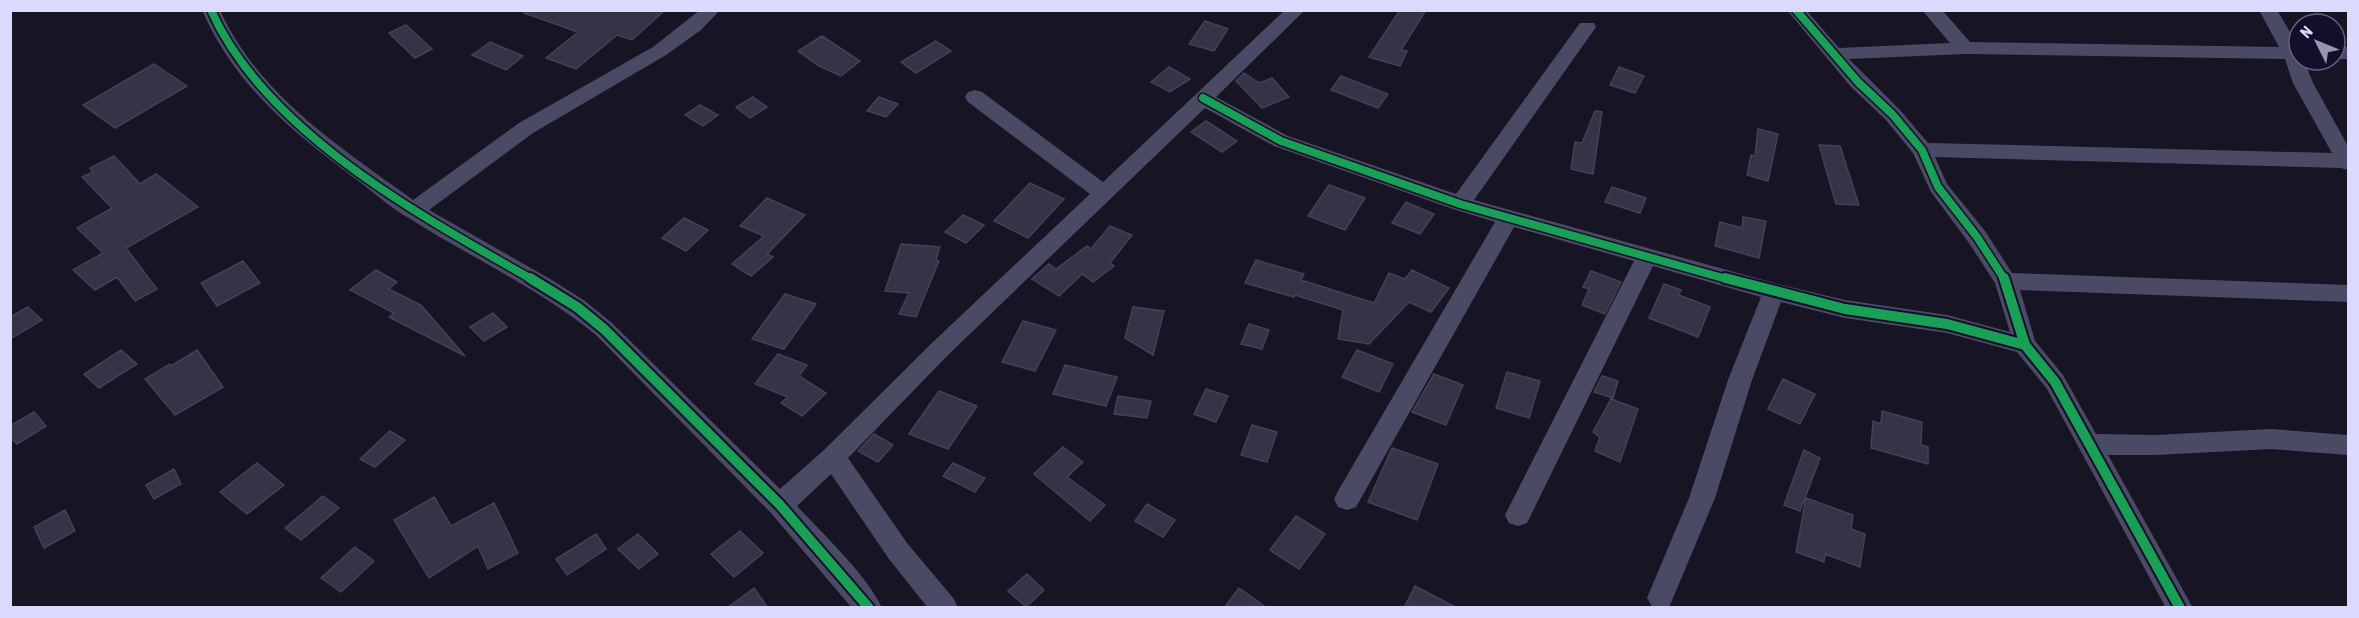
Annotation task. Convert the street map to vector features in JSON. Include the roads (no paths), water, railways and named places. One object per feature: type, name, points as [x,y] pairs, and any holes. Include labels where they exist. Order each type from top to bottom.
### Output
[{"type":"street","points":[[212,10],[219,28],[262,90],[316,140],[412,212],[577,307],[604,329],[780,505],[869,608]]},
{"type":"street","points":[[412,212],[538,120],[658,54],[688,32],[711,10]]},
{"type":"street","points":[[780,505],[833,457],[941,348],[1296,10]]},
{"type":"street","points":[[1796,10],[1858,82],[1893,116],[1922,150],[1938,188],[1977,237],[2006,280],[2025,345],[2055,382],[2180,608]]},
{"type":"street","points":[[1931,10],[1965,48]]},
{"type":"street","points":[[2268,10],[2287,38]]},
{"type":"street","points":[[1460,204],[1587,27]]},
{"type":"street","points":[[1833,54],[1965,48],[2287,52]]},
{"type":"street","points":[[2301,72],[2303,83],[2348,162]]},
{"type":"street","points":[[975,97],[1103,193]]},
{"type":"street","points":[[1203,98],[1281,141],[1460,204],[1646,258],[1774,292],[1845,309],[1947,324],[2025,345]]},
{"type":"street","points":[[1922,150],[2348,162]]},
{"type":"street","points":[[1347,499],[1508,218]]},
{"type":"street","points":[[1518,515],[1646,258]]},
{"type":"street","points":[[2006,280],[2349,293]]},
{"type":"street","points":[[1660,598],[1702,498],[1722,432],[1774,292]]},
{"type":"street","points":[[2089,444],[2156,446],[2271,439],[2349,445]]},
{"type":"street","points":[[833,457],[892,542],[945,608]]}]
